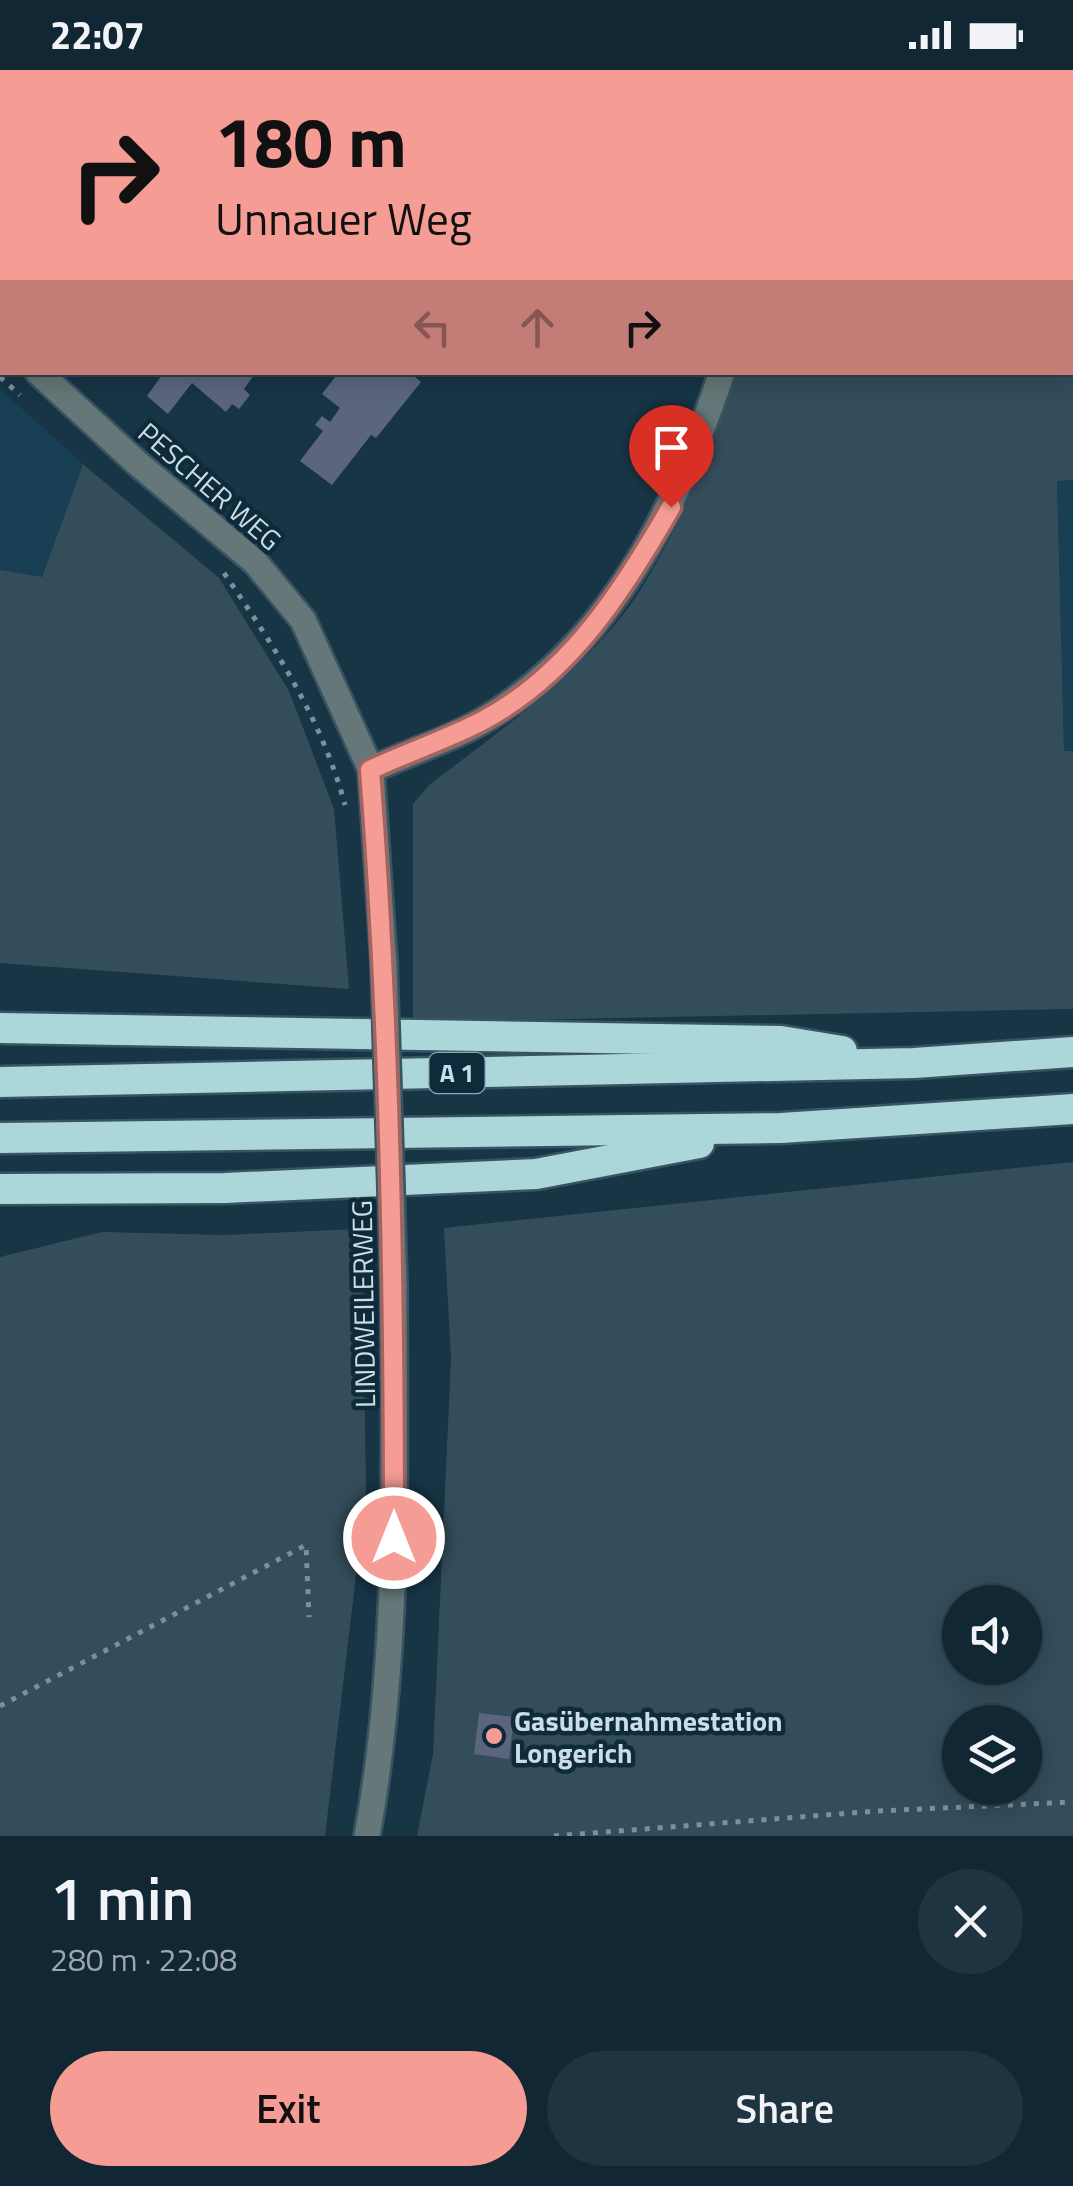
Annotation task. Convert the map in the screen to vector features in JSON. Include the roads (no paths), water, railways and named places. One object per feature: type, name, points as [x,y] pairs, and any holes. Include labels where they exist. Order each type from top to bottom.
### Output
[{"type":"highway","points":[[0,1012],[30,1018],[200,1031]]},
{"type":"highway","points":[[0,1028],[781,1041],[914,1063]]},
{"type":"highway","name":"A 1","points":[[0,1082],[914,1063],[1073,1052]]},
{"type":"highway","name":"A 1","points":[[0,1138],[781,1128],[1073,1109]]},
{"type":"highway","points":[[0,1189],[103,1190],[536,1174],[781,1128]]},
{"type":"highway","points":[[0,1202],[103,1190]]},
{"type":"street","name":"PESCHER WEG","points":[[41,375],[136,462],[255,562],[303,620],[370,770]]},
{"type":"street","points":[[370,770],[486,719],[538,682],[582,642],[628,582],[671,507],[702,434],[721,375]]},
{"type":"street","name":"LINDWEILERWEG","points":[[367,1836],[378,1774],[394,1574],[394,1285],[384,963],[370,770]]},
{"type":"place","name":"Gasübernahmestation Longerich","points":[[494,1736]]}]
